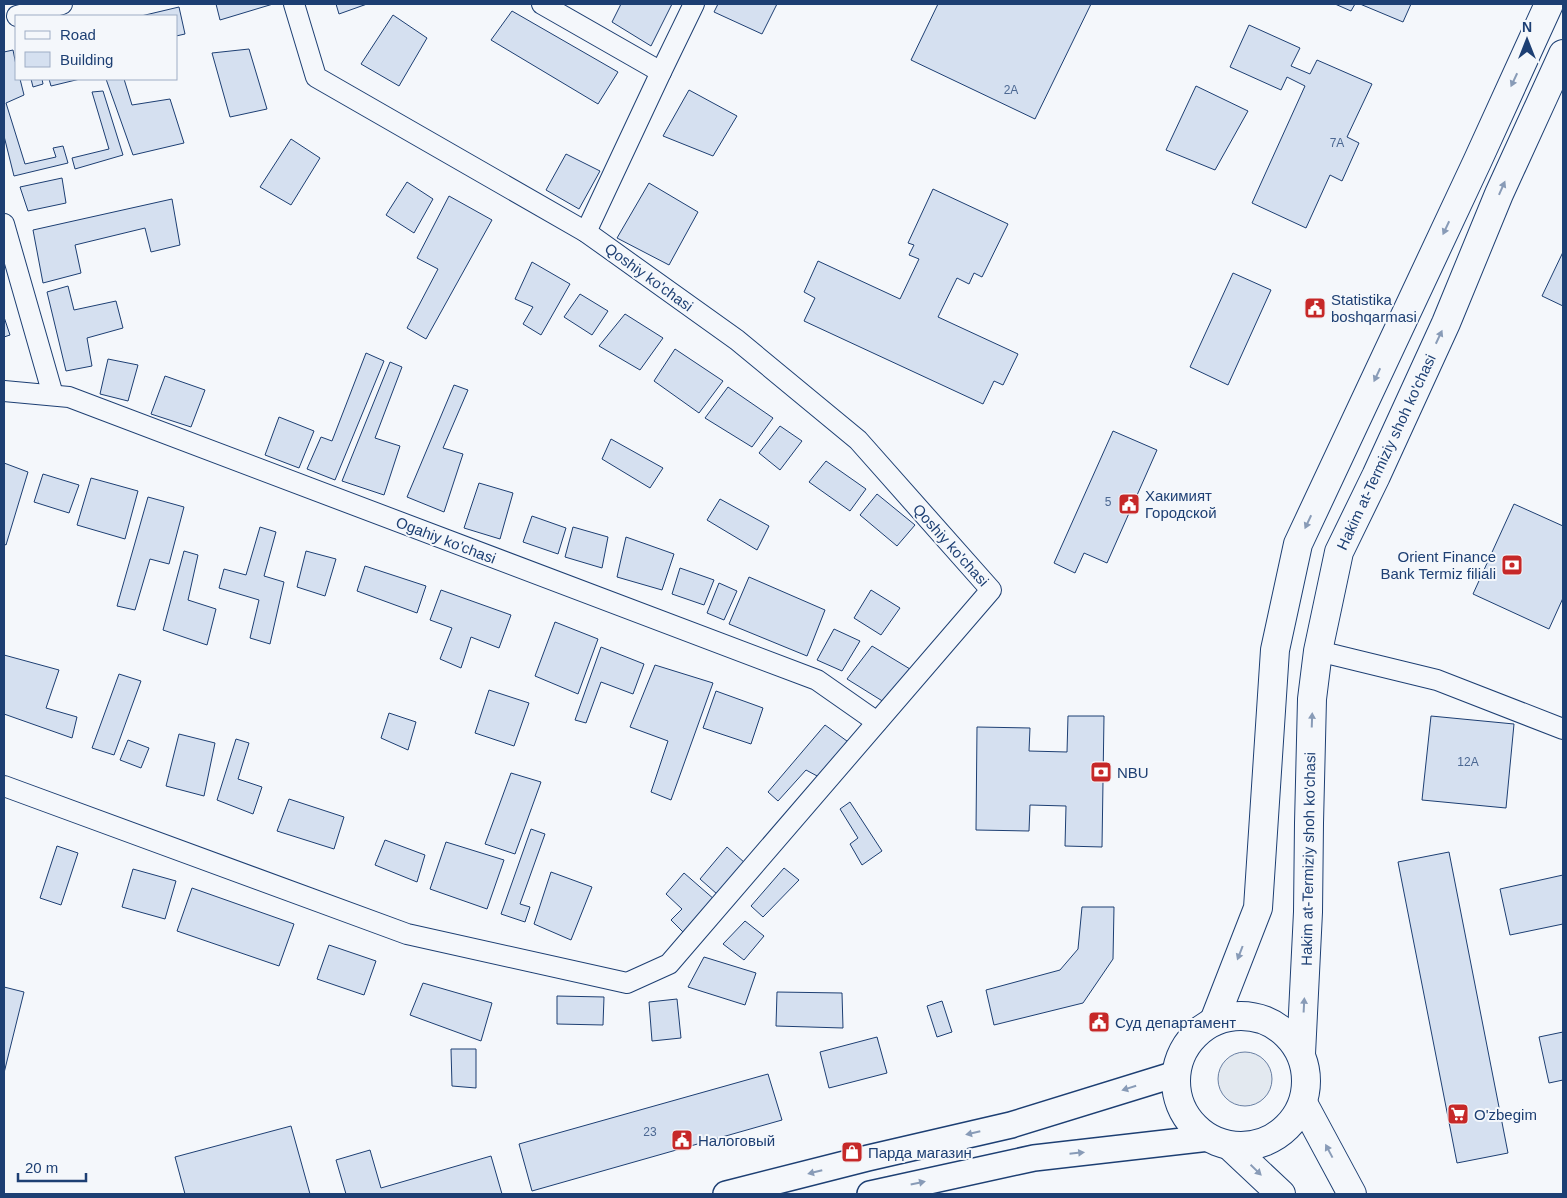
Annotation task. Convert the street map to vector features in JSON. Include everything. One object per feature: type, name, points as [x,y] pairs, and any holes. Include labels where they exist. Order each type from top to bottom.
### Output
[{"type":"main road","points":[[1214,1021],[1258,908],[1275,650],[1298,544],[1549,4]]},
{"type":"main road","name":"Hakim at-Termiziy shoh ko'chasi","points":[[1301,1054],[1308,912],[1312,699],[1318,651],[1339,552],[1446,323],[1499,194],[1563,56]]},
{"type":"main road","points":[[1220,1142],[1253,1146],[1274,1138],[1292,1123],[1304,1103],[1307,1087],[1306,1070],[1301,1054],[1290,1037],[1268,1021],[1255,1017],[1234,1016],[1214,1021],[1195,1034],[1182,1052],[1176,1074],[1176,1093],[1183,1111],[1194,1127],[1220,1142],[1281,1194]]},
{"type":"main road","points":[[1304,1103],[1352,1194]]},
{"type":"street","points":[[21,15],[62,4]]},
{"type":"street","name":"Qoshiy ko'chasi","points":[[294,4],[316,77],[586,232],[737,340],[858,440],[991,590],[877,722]]},
{"type":"street","points":[[542,4],[661,72]]},
{"type":"street","points":[[586,232],[694,4]]},
{"type":"street","points":[[4,224],[53,395]]},
{"type":"street","name":"Ogahiy ko'chasi","points":[[4,391],[69,397],[817,680],[877,722]]},
{"type":"street","points":[[1318,651],[1437,680],[1563,729]]},
{"type":"street","points":[[4,786],[407,934],[627,983],[669,964],[877,722]]},
{"type":"street","points":[[726,1194],[1011,1124],[1176,1074]]},
{"type":"street","points":[[870,1194],[1034,1158],[1220,1142]]},
{"type":"shaded area","points":[[1245,1052],[1255,1054],[1264,1060],[1270,1069],[1272,1079],[1270,1089],[1264,1098],[1255,1104],[1245,1106],[1235,1104],[1226,1098],[1220,1089],[1218,1079],[1220,1069],[1226,1060],[1235,1054]]},
{"type":"building","points":[[216,4],[273,4],[220,20]]},
{"type":"building","points":[[336,4],[367,4],[339,14]]},
{"type":"building","points":[[621,4],[672,4],[651,46],[612,22]]},
{"type":"building","points":[[718,4],[777,4],[762,34],[714,12]]},
{"type":"building","points":[[938,4],[1091,4],[1035,119],[911,60]]},
{"type":"building","points":[[1335,4],[1355,4],[1351,11]]},
{"type":"building","points":[[1360,4],[1411,4],[1403,22]]},
{"type":"building","points":[[179,7],[185,34],[178,36],[178,15],[145,15]]},
{"type":"building","points":[[512,11],[618,72],[598,104],[491,40]]},
{"type":"building","points":[[393,15],[427,38],[399,86],[361,64]]},
{"type":"building","points":[[1249,25],[1300,48],[1291,66],[1310,74],[1317,60],[1372,84],[1347,137],[1359,143],[1342,181],[1330,175],[1306,228],[1252,203],[1305,86],[1287,77],[1281,90],[1230,67]]},
{"type":"building","points":[[249,49],[267,109],[230,117],[212,53]]},
{"type":"building","points":[[13,50],[15,80],[20,80],[24,95],[6,103],[25,164],[56,157],[53,148],[63,146],[68,163],[14,176],[4,136],[4,52]]},
{"type":"building","points":[[31,80],[42,80],[43,84],[33,87]]},
{"type":"building","points":[[49,80],[76,80],[51,86]]},
{"type":"building","points":[[106,80],[124,80],[132,105],[170,99],[184,143],[133,155]]},
{"type":"building","points":[[1196,86],[1248,111],[1215,170],[1166,150]]},
{"type":"building","points":[[689,90],[737,116],[713,156],[663,136]]},
{"type":"building","points":[[103,91],[123,155],[75,169],[72,158],[109,149],[92,92]]},
{"type":"building","points":[[291,139],[320,158],[291,205],[260,187]]},
{"type":"building","points":[[566,154],[600,171],[579,209],[546,190]]},
{"type":"building","points":[[62,178],[66,203],[28,211],[20,187]]},
{"type":"building","points":[[407,182],[433,199],[414,233],[386,215]]},
{"type":"building","points":[[649,183],[698,212],[669,265],[617,238]]},
{"type":"building","points":[[933,189],[1008,224],[982,277],[974,273],[969,284],[957,278],[938,317],[1018,354],[1003,385],[994,381],[983,404],[804,321],[815,298],[804,292],[818,261],[900,299],[919,259],[909,255],[914,245],[908,243]]},
{"type":"building","points":[[449,196],[492,220],[426,339],[407,328],[438,269],[417,258]]},
{"type":"building","points":[[172,199],[180,245],[151,252],[145,228],[75,245],[81,273],[43,283],[33,230]]},
{"type":"building","points":[[1563,252],[1563,306],[1542,296]]},
{"type":"building","points":[[532,262],[570,284],[541,335],[523,324],[533,307],[515,299]]},
{"type":"building","points":[[1233,273],[1271,290],[1228,385],[1190,367]]},
{"type":"building","points":[[68,286],[74,310],[116,301],[123,328],[87,338],[92,366],[66,371],[47,292]]},
{"type":"building","points":[[580,294],[608,311],[592,335],[564,317]]},
{"type":"building","points":[[625,314],[663,338],[640,370],[599,346]]},
{"type":"building","points":[[4,317],[10,335],[4,337]]},
{"type":"building","points":[[675,349],[723,381],[699,413],[654,381]]},
{"type":"building","points":[[366,353],[384,361],[335,480],[307,469],[321,437],[332,441]]},
{"type":"building","points":[[108,359],[138,365],[128,401],[100,394]]},
{"type":"building","points":[[390,362],[402,367],[375,438],[400,446],[384,495],[342,481]]},
{"type":"building","points":[[165,376],[205,390],[191,427],[151,414]]},
{"type":"building","points":[[454,385],[468,390],[443,448],[463,454],[444,512],[407,497]]},
{"type":"building","points":[[728,387],[773,418],[752,447],[705,418]]},
{"type":"building","points":[[279,417],[314,431],[299,468],[265,455]]},
{"type":"building","points":[[780,426],[802,441],[780,470],[759,453]]},
{"type":"building","points":[[1113,431],[1157,450],[1107,563],[1084,553],[1075,573],[1054,563]]},
{"type":"building","points":[[611,439],[663,468],[650,488],[602,459]]},
{"type":"building","points":[[826,461],[866,489],[850,511],[809,482]]},
{"type":"building","points":[[4,463],[28,472],[6,545],[4,544]]},
{"type":"building","points":[[43,474],[79,485],[69,513],[34,502]]},
{"type":"building","points":[[91,478],[138,491],[125,539],[77,525]]},
{"type":"building","points":[[479,483],[513,493],[500,539],[464,528]]},
{"type":"building","points":[[877,494],[915,525],[897,546],[860,515]]},
{"type":"building","points":[[148,497],[184,507],[169,564],[150,559],[135,610],[117,606]]},
{"type":"building","points":[[720,499],[769,526],[757,550],[707,520]]},
{"type":"building","points":[[1514,504],[1563,526],[1563,598],[1549,629],[1473,594]]},
{"type":"building","points":[[532,516],[566,528],[558,554],[523,542]]},
{"type":"building","points":[[260,527],[276,532],[264,576],[284,582],[270,644],[250,638],[259,600],[219,588],[224,569],[246,575]]},
{"type":"building","points":[[573,527],[608,537],[602,568],[565,557]]},
{"type":"building","points":[[626,537],[674,554],[662,590],[617,577]]},
{"type":"building","points":[[184,551],[198,555],[188,600],[216,609],[207,645],[163,630]]},
{"type":"building","points":[[306,551],[336,559],[325,596],[297,587]]},
{"type":"building","points":[[365,566],[426,586],[417,613],[357,591]]},
{"type":"building","points":[[680,568],[714,580],[704,605],[672,594]]},
{"type":"building","points":[[749,577],[825,610],[807,656],[729,624]]},
{"type":"building","points":[[719,583],[737,591],[724,620],[707,613]]},
{"type":"building","points":[[441,590],[511,615],[499,648],[471,637],[461,668],[440,659],[452,628],[430,620]]},
{"type":"building","points":[[871,590],[900,608],[881,635],[854,618]]},
{"type":"building","points":[[555,622],[598,639],[578,694],[535,676]]},
{"type":"building","points":[[834,629],[860,641],[842,671],[817,660]]},
{"type":"building","points":[[872,646],[910,669],[884,702],[847,679]]},
{"type":"building","points":[[601,647],[644,664],[633,694],[601,682],[586,723],[575,720]]},
{"type":"building","points":[[4,655],[59,670],[46,708],[77,717],[72,738],[4,714]]},
{"type":"building","points":[[655,665],[713,683],[671,800],[651,792],[668,741],[630,727]]},
{"type":"building","points":[[119,674],[141,681],[114,755],[92,748]]},
{"type":"building","points":[[489,690],[529,703],[514,746],[475,733]]},
{"type":"building","points":[[716,691],[763,708],[751,744],[703,728]]},
{"type":"building","points":[[389,713],[416,722],[408,750],[381,738]]},
{"type":"building","points":[[1068,716],[1104,716],[1102,847],[1065,846],[1066,806],[1030,805],[1029,831],[976,830],[977,727],[1030,728],[1029,751],[1067,752]]},
{"type":"building","points":[[1431,716],[1514,724],[1506,808],[1422,800]]},
{"type":"building","points":[[825,725],[851,744],[819,777],[806,770],[778,801],[768,792]]},
{"type":"building","points":[[179,734],[215,743],[204,796],[166,786]]},
{"type":"building","points":[[236,739],[249,743],[238,779],[262,787],[253,814],[217,800]]},
{"type":"building","points":[[128,740],[149,748],[141,768],[120,760]]},
{"type":"building","points":[[511,773],[541,782],[515,854],[485,844]]},
{"type":"building","points":[[289,799],[344,817],[334,849],[277,831]]},
{"type":"building","points":[[850,802],[882,851],[862,865],[850,844],[858,838],[840,809]]},
{"type":"building","points":[[531,829],[545,834],[520,904],[530,907],[525,922],[501,914]]},
{"type":"building","points":[[385,840],[425,855],[417,882],[375,865]]},
{"type":"building","points":[[446,842],[504,860],[487,909],[430,889]]},
{"type":"building","points":[[57,846],[78,853],[61,905],[40,898]]},
{"type":"building","points":[[727,847],[745,863],[717,894],[700,879]]},
{"type":"building","points":[[1449,852],[1508,1153],[1457,1163],[1398,862]]},
{"type":"building","points":[[784,868],[799,880],[763,917],[751,906]]},
{"type":"building","points":[[133,869],[176,881],[165,919],[122,907]]},
{"type":"building","points":[[551,872],[592,887],[571,940],[534,924]]},
{"type":"building","points":[[684,873],[715,900],[685,934],[671,920],[682,909],[666,894]]},
{"type":"building","points":[[1563,875],[1563,924],[1510,935],[1500,889]]},
{"type":"building","points":[[192,888],[294,924],[279,966],[177,931]]},
{"type":"building","points":[[1082,907],[1114,907],[1113,959],[1083,1003],[994,1025],[986,990],[1060,970],[1078,949]]},
{"type":"building","points":[[745,921],[764,936],[744,960],[723,944]]},
{"type":"building","points":[[329,945],[376,961],[364,995],[317,979]]},
{"type":"building","points":[[704,957],[756,973],[745,1005],[688,987]]},
{"type":"building","points":[[423,983],[492,1003],[481,1041],[410,1015]]},
{"type":"building","points":[[4,987],[24,992],[4,1073]]},
{"type":"building","points":[[777,992],[842,993],[843,1028],[776,1026]]},
{"type":"building","points":[[557,996],[604,997],[603,1025],[557,1024]]},
{"type":"building","points":[[677,999],[681,1038],[652,1041],[649,1002]]},
{"type":"building","points":[[942,1001],[952,1032],[937,1037],[927,1006]]},
{"type":"building","points":[[1563,1032],[1563,1080],[1549,1083],[1539,1037]]},
{"type":"building","points":[[877,1037],[887,1073],[829,1088],[820,1052]]},
{"type":"building","points":[[451,1049],[476,1049],[476,1088],[452,1086]]},
{"type":"building","points":[[768,1074],[782,1120],[532,1191],[519,1144]]},
{"type":"building","points":[[291,1126],[310,1194],[185,1194],[175,1157]]},
{"type":"building","points":[[370,1150],[381,1188],[491,1156],[502,1194],[346,1194],[336,1160]]},
{"type":"place","name":"Statistika boshqarmasi","points":[[1315,308]]},
{"type":"place","name":"Хакимият Городской","points":[[1129,504]]},
{"type":"place","name":"Orient Finance Bank Termiz filiali","points":[[1512,565]]},
{"type":"place","name":"NBU","points":[[1101,772]]},
{"type":"place","name":"Суд департамент","points":[[1099,1022]]},
{"type":"place","name":"O'zbegim","points":[[1458,1114]]},
{"type":"place","name":"Налоговый","points":[[682,1140]]},
{"type":"place","name":"Парда магазин","points":[[852,1152]]}]
